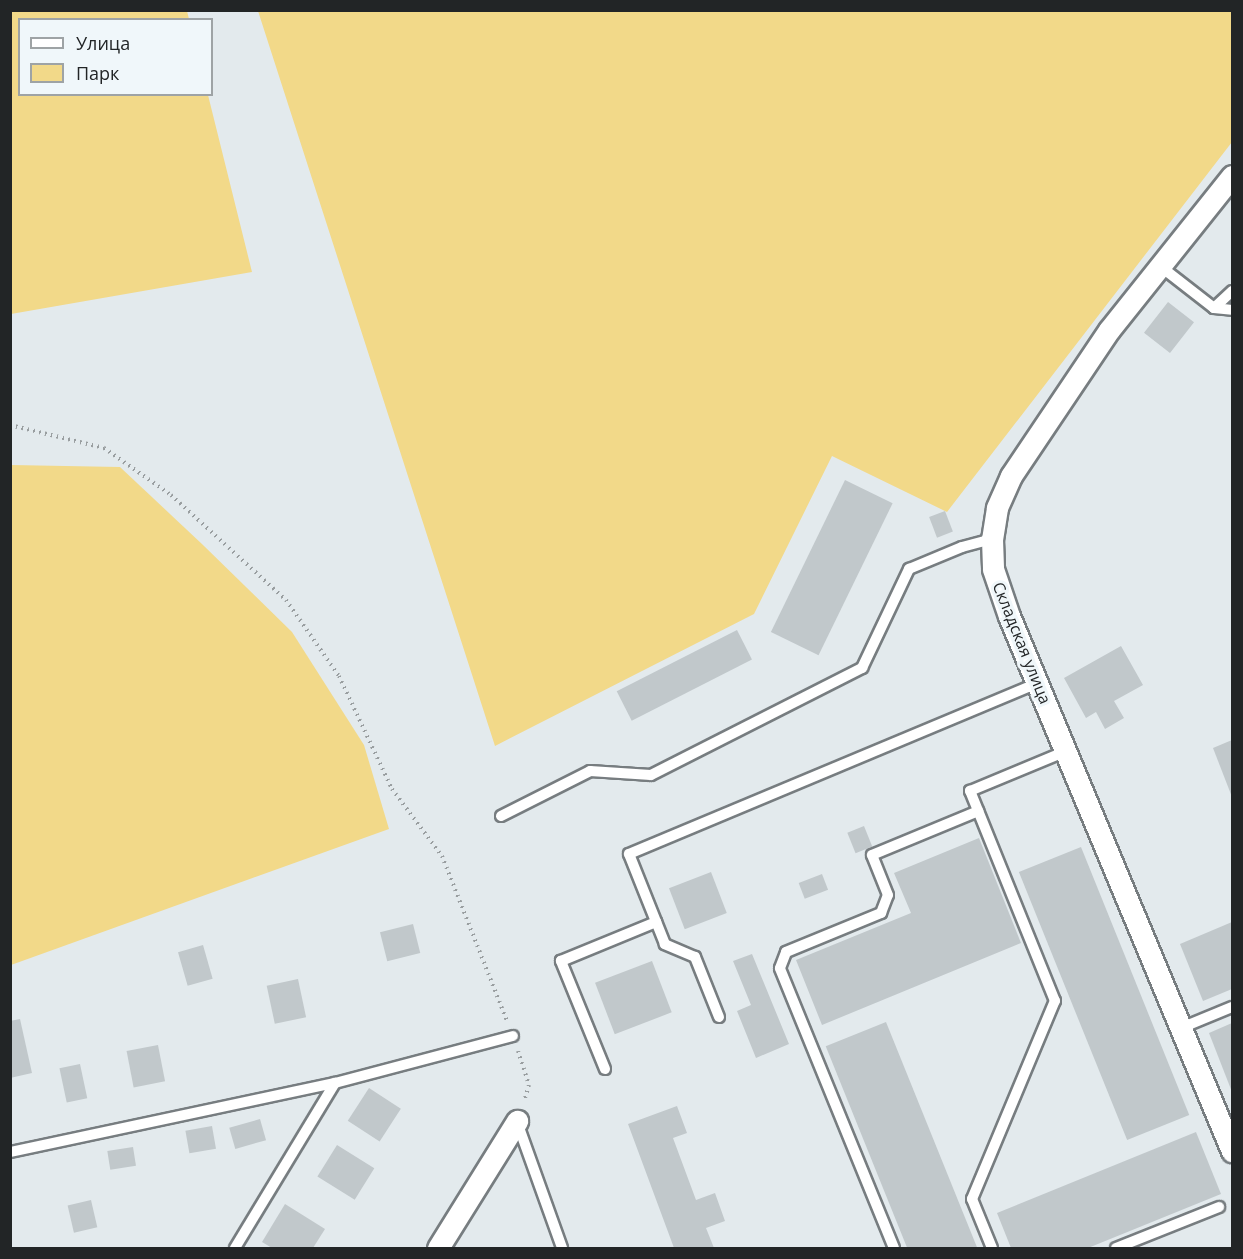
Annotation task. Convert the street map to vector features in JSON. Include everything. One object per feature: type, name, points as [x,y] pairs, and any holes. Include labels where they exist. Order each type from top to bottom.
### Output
[{"type":"street","name":"Складская улица","points":[[1233,176],[1109,330],[1011,476],[997,508],[992,539],[993,569],[1037,683],[1233,1151]]},
{"type":"street","points":[[438,1248],[517,1122]]},
{"type":"lane","points":[[1160,266],[1214,308],[1233,310]]},
{"type":"lane","points":[[1214,308],[1233,291]]},
{"type":"lane","points":[[501,816],[590,771],[651,775],[862,668],[909,569],[962,547],[992,539]]},
{"type":"lane","points":[[719,1017],[695,957],[665,944],[629,854],[1037,683]]},
{"type":"lane","points":[[992,1248],[972,1199],[1056,1001],[970,791],[1066,751]]},
{"type":"lane","points":[[894,1248],[780,968],[786,952],[881,913],[888,896],[872,855],[978,811]]},
{"type":"lane","points":[[604,1069],[561,961],[656,922]]},
{"type":"lane","points":[[1181,1028],[1233,1007]]},
{"type":"lane","points":[[10,1152],[335,1083],[513,1036]]},
{"type":"lane","points":[[235,1248],[335,1083]]},
{"type":"lane","points":[[517,1122],[562,1248]]},
{"type":"lane","points":[[1116,1248],[1219,1207]]},
{"type":"path","points":[[10,425],[104,448],[171,495],[286,600],[339,676],[392,789],[442,856],[513,1036],[529,1085],[517,1122]]},
{"type":"green space","points":[[11,10],[187,11],[189,18],[18,18],[18,96],[208,96],[252,272],[11,314]]},
{"type":"green space","points":[[258,11],[1232,11],[1232,142],[947,512],[832,456],[754,614],[495,746]]},
{"type":"green space","points":[[11,465],[120,467],[203,545],[292,632],[364,745],[389,829],[11,965]]},
{"type":"building","points":[[1168,302],[1194,322],[1170,353],[1144,333]]},
{"type":"building","points":[[845,480],[893,503],[819,655],[771,632]]},
{"type":"building","points":[[945,511],[953,532],[937,538],[929,517]]},
{"type":"building","points":[[737,630],[752,659],[632,721],[617,691]]},
{"type":"building","points":[[1121,646],[1143,685],[1114,701],[1124,718],[1105,729],[1096,712],[1086,718],[1064,678]]},
{"type":"building","points":[[1232,740],[1232,797],[1213,748]]},
{"type":"building","points":[[864,826],[872,846],[856,853],[847,833]]},
{"type":"building","points":[[979,838],[1021,943],[822,1025],[796,960],[911,913],[894,873]]},
{"type":"building","points":[[1081,847],[1189,1115],[1127,1140],[1019,872]]},
{"type":"building","points":[[711,872],[727,913],[685,929],[669,888]]},
{"type":"building","points":[[822,874],[828,890],[805,899],[799,883]]},
{"type":"building","points":[[1232,922],[1232,989],[1203,1001],[1180,944]]},
{"type":"building","points":[[413,924],[420,953],[387,961],[380,932]]},
{"type":"building","points":[[203,945],[213,979],[188,986],[178,952]]},
{"type":"building","points":[[752,954],[789,1044],[756,1058],[737,1011],[751,1005],[733,961]]},
{"type":"building","points":[[652,961],[672,1012],[615,1034],[595,983]]},
{"type":"building","points":[[298,979],[306,1017],[275,1024],[267,986]]},
{"type":"building","points":[[20,1019],[32,1073],[10,1078],[10,1021]]},
{"type":"building","points":[[886,1022],[977,1248],[907,1248],[826,1046]]},
{"type":"building","points":[[1232,1023],[1232,1092],[1209,1033]]},
{"type":"building","points":[[158,1045],[165,1081],[134,1087],[127,1051]]},
{"type":"building","points":[[80,1064],[87,1098],[67,1103],[59,1068]]},
{"type":"building","points":[[369,1088],[401,1109],[380,1141],[348,1121]]},
{"type":"building","points":[[677,1106],[687,1133],[673,1138],[696,1200],[715,1193],[725,1221],[706,1228],[714,1248],[674,1248],[628,1124]]},
{"type":"building","points":[[260,1119],[266,1140],[235,1149],[229,1128]]},
{"type":"building","points":[[212,1126],[216,1149],[189,1153],[185,1131]]},
{"type":"building","points":[[1196,1132],[1221,1194],[1088,1248],[1011,1248],[997,1213]]},
{"type":"building","points":[[337,1145],[374,1168],[355,1200],[317,1176]]},
{"type":"building","points":[[133,1147],[136,1166],[110,1170],[107,1151]]},
{"type":"building","points":[[91,1200],[97,1227],[74,1233],[68,1205]]},
{"type":"building","points":[[285,1204],[325,1229],[313,1248],[272,1248],[262,1242]]}]
